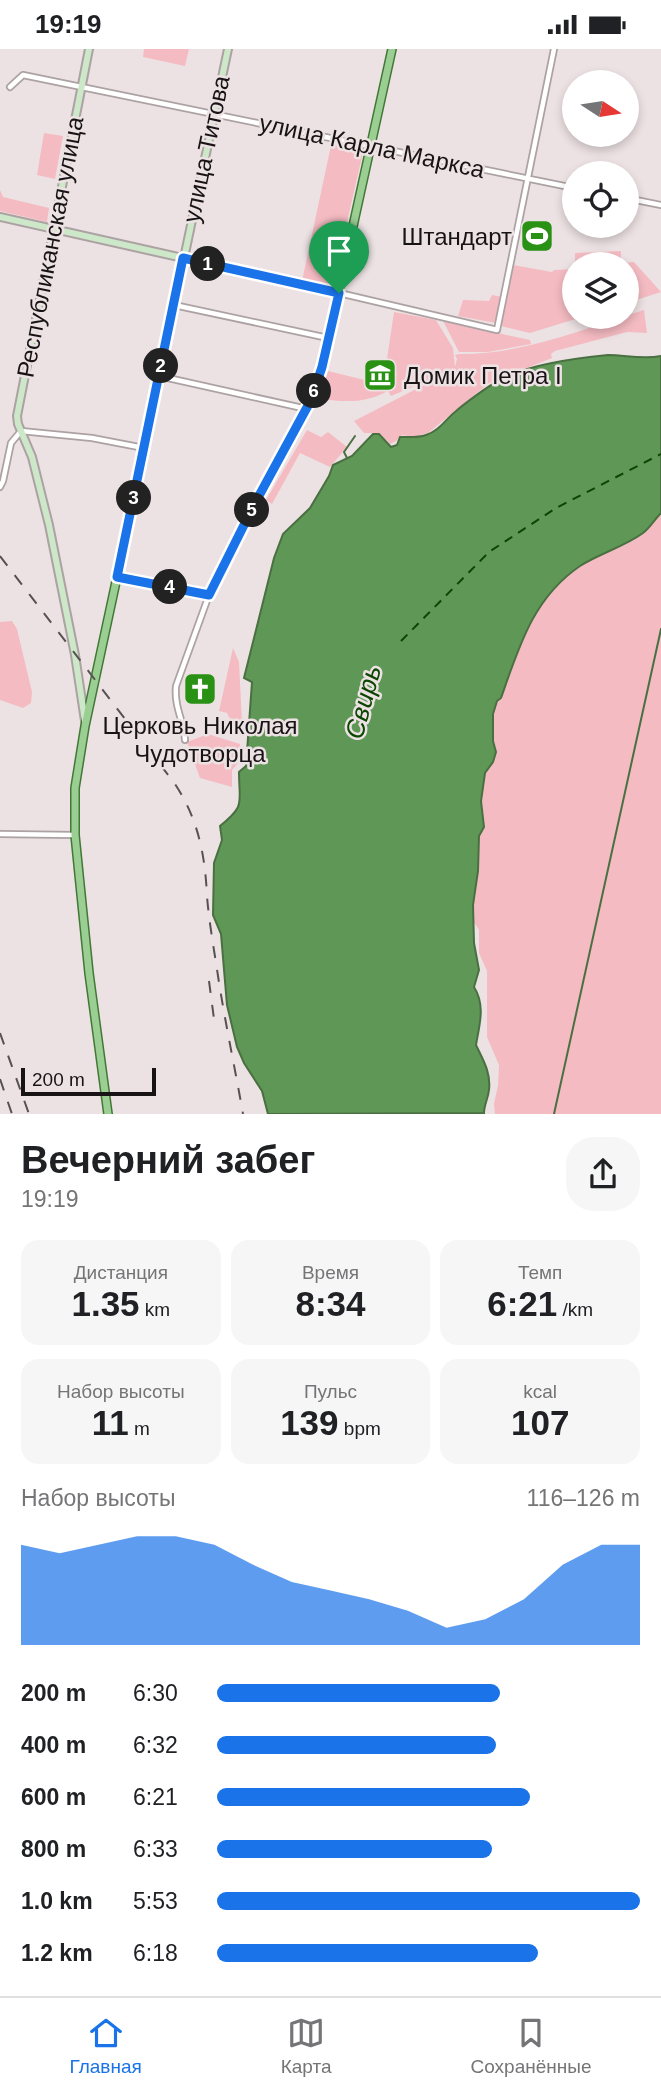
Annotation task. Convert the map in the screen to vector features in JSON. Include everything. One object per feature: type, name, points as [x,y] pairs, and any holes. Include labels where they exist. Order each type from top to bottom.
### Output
[{"type":"main road","points":[[117,577],[209,595],[249,514],[307,409],[329,338],[393,49]]},
{"type":"main road","name":"улица Титова","points":[[108,1114],[89,973],[75,835],[75,788],[85,726],[117,577]]},
{"type":"street","name":"Республиканская улица","points":[[85,726],[75,655],[49,525],[32,457],[18,424],[19,407],[89,49]]},
{"type":"street","name":"улица Титова","points":[[117,577],[228,49]]},
{"type":"street","points":[[0,216],[497,330],[554,49]]},
{"type":"street","name":"улица Карла Маркса","points":[[10,87],[23,75],[562,186]]},
{"type":"street","points":[[639,201],[661,205]]},
{"type":"street","points":[[174,305],[329,338]]},
{"type":"street","points":[[159,376],[307,409]]},
{"type":"street","points":[[0,487],[11,443],[21,431],[92,437],[144,448]]},
{"type":"street","points":[[185,740],[175,700],[176,686],[209,595]]},
{"type":"street","points":[[0,834],[75,835]]},
{"type":"shaded area","points":[[144,49],[189,49],[185,66],[143,57]]},
{"type":"shaded area","points":[[44,133],[63,136],[55,179],[37,175]]},
{"type":"shaded area","points":[[332,141],[364,148],[332,288],[302,281]]},
{"type":"shaded area","points":[[0,190],[3,197],[49,208],[47,222],[0,211]]},
{"type":"shaded area","points":[[513,265],[552,272],[562,270],[562,323],[530,333],[501,326]]},
{"type":"shaded area","points":[[639,268],[661,292],[639,299]]},
{"type":"shaded area","points":[[492,295],[502,297],[496,323],[458,316],[463,300],[489,301]]},
{"type":"shaded area","points":[[644,310],[647,333],[627,332],[555,351],[551,354],[552,358],[489,383],[428,433],[413,437],[402,435],[390,444],[379,433],[364,433],[354,421],[455,369],[391,396],[388,391],[361,400],[315,399],[324,370],[385,385],[397,376],[387,359],[394,312],[436,320],[453,348],[455,367],[455,355],[459,354],[507,350],[585,329],[639,329],[639,312]]},
{"type":"shaded area","points":[[443,321],[530,340],[531,344],[488,352],[459,352]]},
{"type":"shaded area","points":[[307,430],[321,437],[328,432],[347,447],[330,467],[300,453],[272,504],[266,500]]},
{"type":"shaded area","points":[[661,513],[661,1114],[495,1114],[499,1065],[487,1037],[487,971],[479,953],[479,930],[473,921],[477,852],[479,836],[484,827],[481,801],[485,773],[496,752],[493,741],[493,714],[520,642],[540,605],[566,577],[583,564],[644,533]]},
{"type":"shaded area","points":[[12,621],[17,629],[32,692],[31,703],[23,708],[0,700],[0,622]]},
{"type":"shaded area","points":[[233,648],[239,662],[242,724],[232,723],[227,713],[219,711]]},
{"type":"shaded area","points":[[208,734],[240,744],[239,762],[232,770],[232,787],[200,778],[187,742]]},
{"type":"water","name":"Свирь","points":[[608,355],[661,356],[661,513],[643,533],[580,566],[550,593],[530,625],[493,714],[493,741],[496,752],[485,773],[481,801],[484,827],[479,836],[473,905],[474,943],[479,970],[474,987],[481,1009],[476,1045],[489,1077],[484,1113],[268,1114],[262,1091],[237,1047],[227,1005],[221,934],[213,915],[214,863],[222,840],[220,826],[234,813],[239,803],[239,772],[246,766],[252,682],[244,678],[274,558],[283,534],[310,508],[333,465],[352,456],[373,434],[379,434],[391,447],[397,445],[400,437],[419,437],[435,431],[470,400],[509,375],[552,363]]},
{"type":"waterway","points":[[347,458],[344,452],[355,436]]},
{"type":"waterway","points":[[554,1114],[661,629]]},
{"type":"ferry route","points":[[401,641],[489,552],[556,508],[661,454]]},
{"type":"railway","points":[[0,556],[175,784],[189,810],[202,851],[218,976],[243,1114]]},
{"type":"railway","points":[[209,981],[214,1019]]},
{"type":"railway","points":[[0,1033],[29,1114]]},
{"type":"railway","points":[[0,1079],[12,1114]]},
{"type":"place","name":"Штандарт","points":[[537,236]]},
{"type":"place","name":"Домик Петра I","points":[[380,375]]},
{"type":"place","name":"Церковь Николая Чудотворца","points":[[200,689]]},
{"type":"route","points":[[183,258],[339,293],[322,367],[311,400],[238,535],[209,595],[117,577],[183,258]]}]
